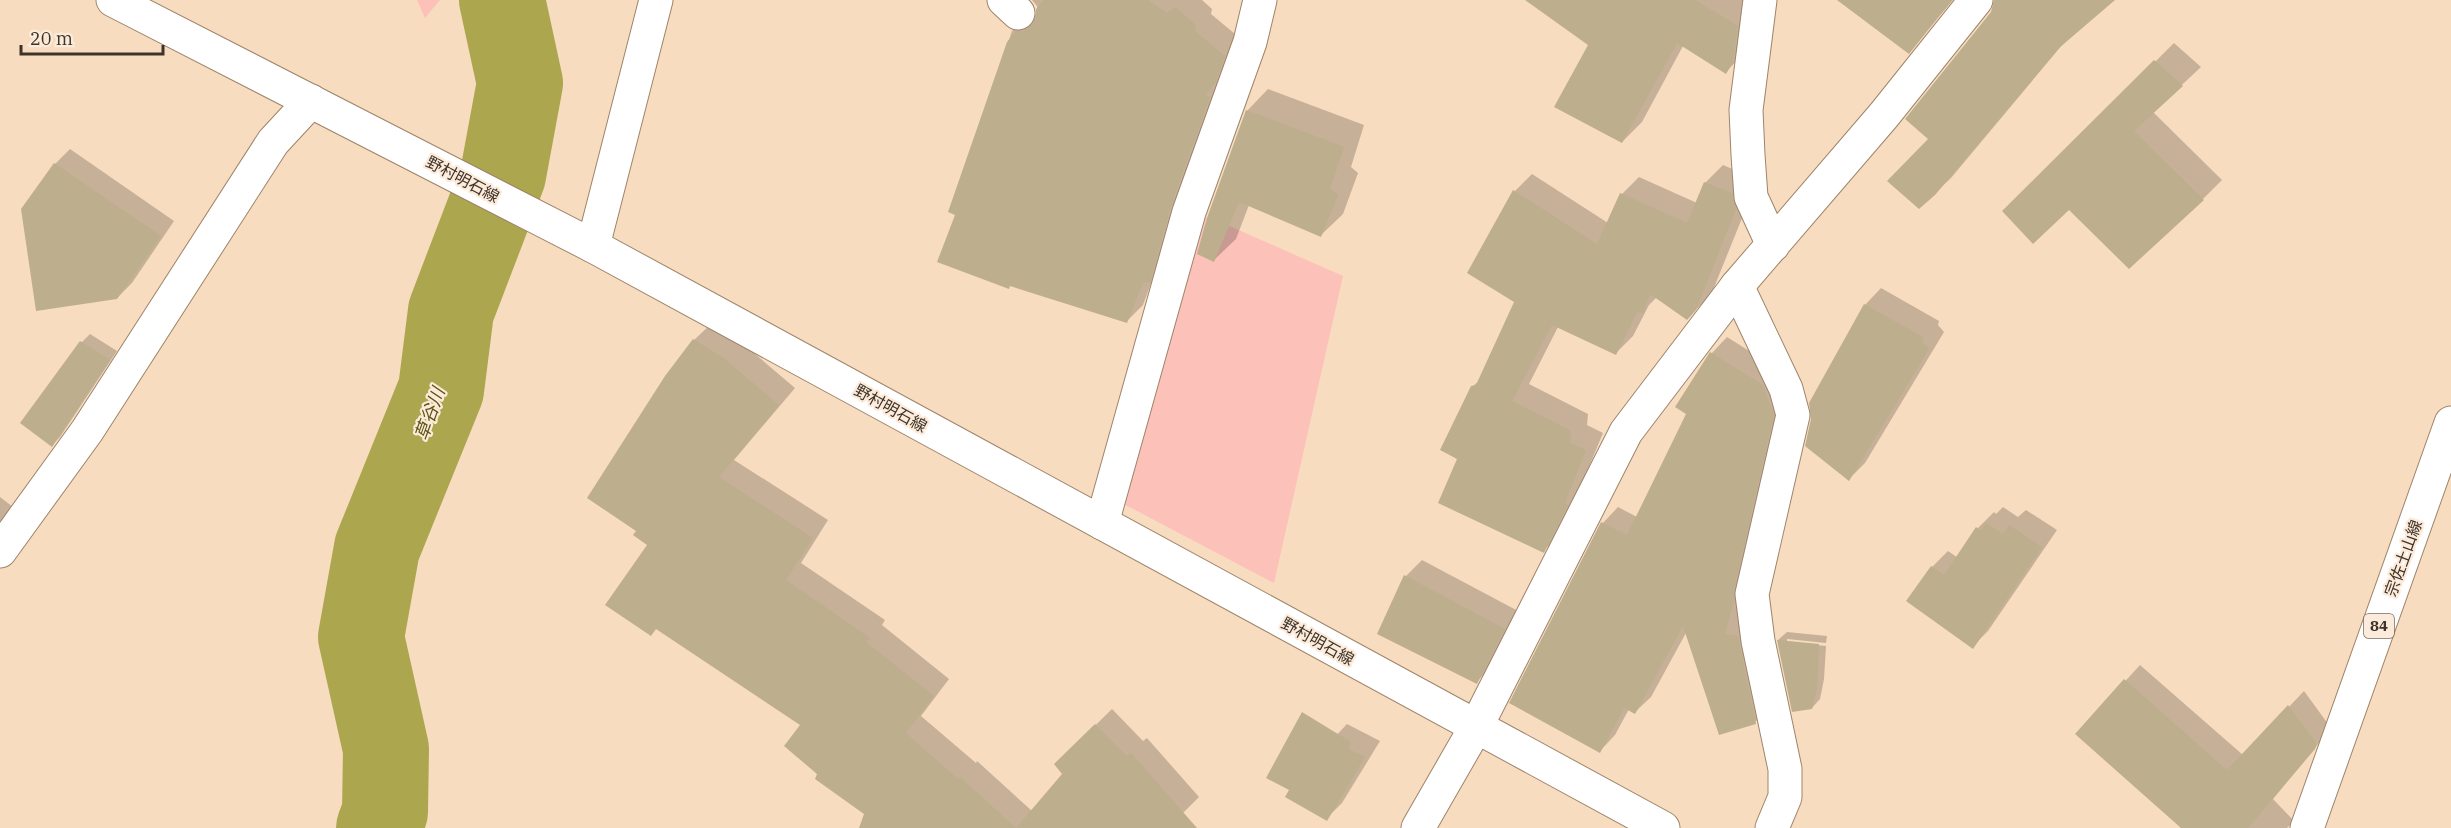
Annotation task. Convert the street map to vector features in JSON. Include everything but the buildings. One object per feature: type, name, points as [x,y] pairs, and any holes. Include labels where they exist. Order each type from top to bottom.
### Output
[{"type":"street","name":"野村明石線","points":[[113,0],[581,241],[1663,828]]},
{"type":"street","points":[[581,241],[656,0]]},
{"type":"street","points":[[1102,523],[1189,212],[1250,42],[1260,0]]},
{"type":"street","points":[[1760,0],[1746,110],[1748,155],[1751,197],[1773,244]]},
{"type":"street","points":[[1418,828],[1476,727],[1626,432],[1737,286],[1884,116],[1976,0]]},
{"type":"street","points":[[0,551],[87,431],[273,142],[311,101]]},
{"type":"street","points":[[1737,286],[1786,389],[1793,415],[1752,594],[1758,641],[1785,768],[1785,797],[1772,828]]},
{"type":"street","name":"宗佐土山線","points":[[2307,828],[2451,423]]},
{"type":"shaded area","points":[[417,0],[440,0],[425,18]]},
{"type":"shaded area","points":[[1209,217],[1343,276],[1274,583],[1118,501],[1194,222]]},
{"type":"waterway","name":"草谷川","points":[[379,828],[385,812],[386,749],[361,637],[377,548],[441,390],[451,311],[503,175],[520,83],[502,0]]}]
